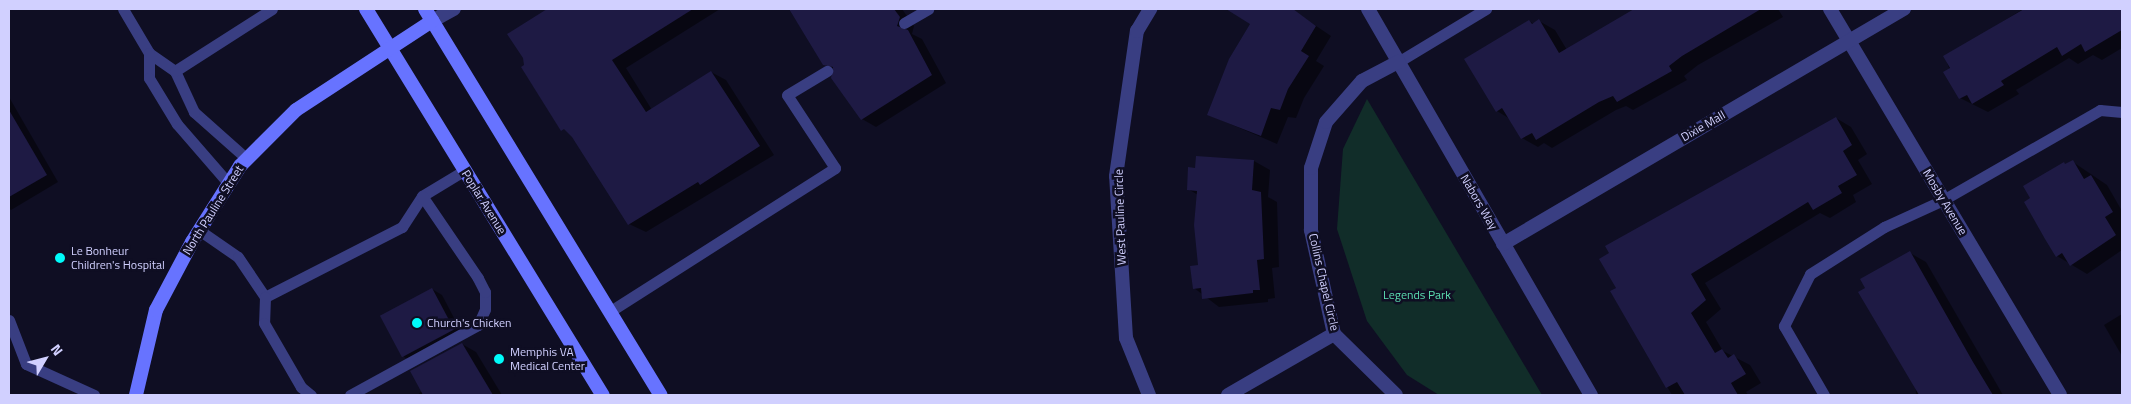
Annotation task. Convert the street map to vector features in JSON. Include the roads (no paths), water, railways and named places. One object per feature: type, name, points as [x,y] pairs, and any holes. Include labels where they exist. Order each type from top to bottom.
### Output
[{"type":"main road","name":"Poplar Avenue","points":[[366,9],[603,395]]},
{"type":"main road","points":[[425,9],[660,395]]},
{"type":"main road","name":"North Pauline Street","points":[[136,395],[156,310],[199,230],[247,159],[296,110],[432,22]]},
{"type":"street","points":[[432,22],[454,9]]},
{"type":"street","name":"West Pauline Circle","points":[[1149,395],[1126,338],[1116,176],[1136,31],[1150,9]]},
{"type":"street","name":"Nabors Way","points":[[1368,9],[1591,395]]},
{"type":"street","name":"Mosby Avenue","points":[[1830,9],[2060,395]]},
{"type":"street","name":"Dixie Mall","points":[[1503,244],[1904,9]]},
{"type":"street","name":"Collins Chapel Circle","points":[[1396,395],[1334,334],[1311,230],[1310,168],[1326,122],[1362,81],[1398,62]]},
{"type":"street","points":[[1228,395],[1334,334]]},
{"type":"lane","points":[[123,9],[149,53],[175,71],[194,112],[247,159]]},
{"type":"lane","points":[[175,71],[272,9]]},
{"type":"lane","points":[[904,23],[928,9]]},
{"type":"lane","points":[[1398,62],[1486,9]]},
{"type":"lane","points":[[149,53],[149,78],[176,124],[229,184]]},
{"type":"lane","points":[[609,312],[835,168],[788,95],[827,71]]},
{"type":"lane","points":[[1824,395],[1784,326],[1810,274],[1884,227],[1943,200],[2100,110],[2122,112]]},
{"type":"lane","points":[[264,297],[402,227],[422,196],[464,170]]},
{"type":"lane","points":[[350,395],[478,325],[485,309],[485,292],[478,278],[422,196]]},
{"type":"lane","points":[[199,230],[238,257],[264,297],[264,323],[301,387],[310,395]]},
{"type":"lane","points":[[9,320],[26,364],[94,395]]},
{"type":"place","name":"Le Bonheur Children's Hospital","points":[[60,258]]},
{"type":"place","name":"Church's Chicken","points":[[417,323]]},
{"type":"place","name":"Memphis VA Medical Center","points":[[499,359]]},
{"type":"park label","name":"Legends Park","points":[[1417,295]]}]
